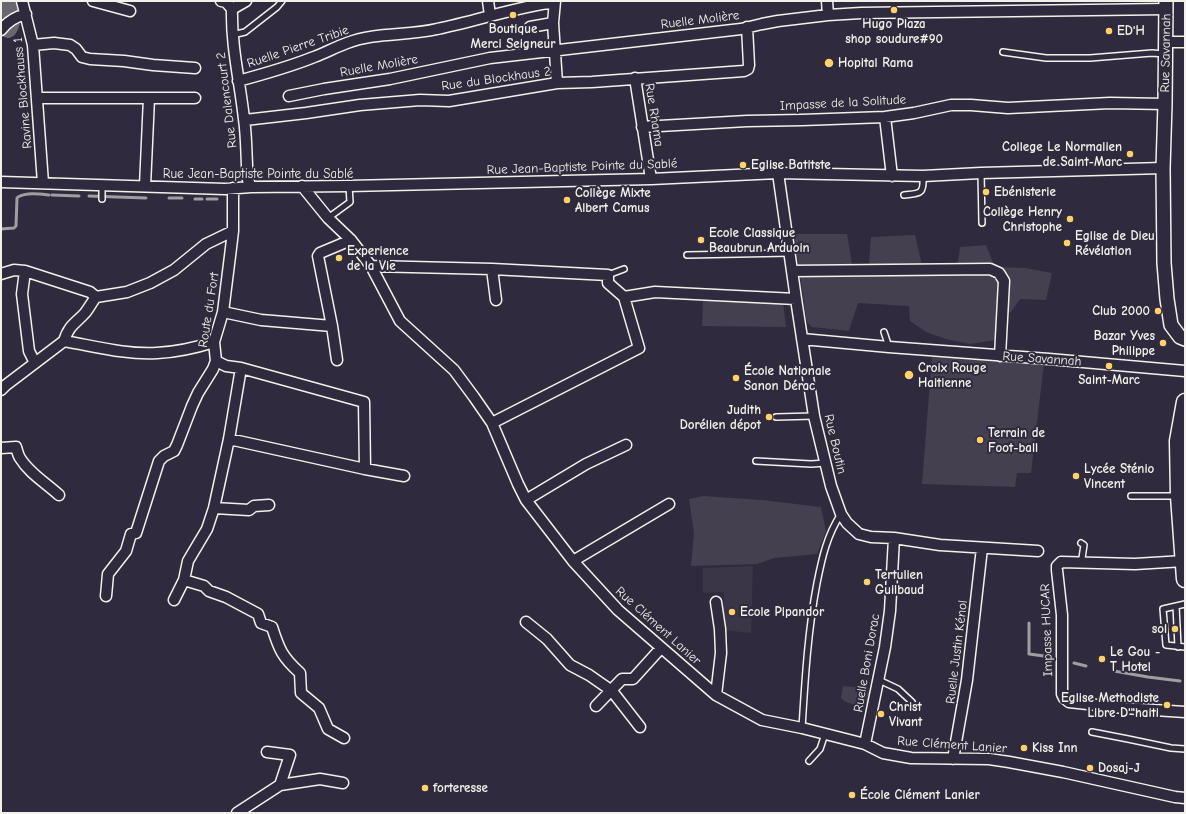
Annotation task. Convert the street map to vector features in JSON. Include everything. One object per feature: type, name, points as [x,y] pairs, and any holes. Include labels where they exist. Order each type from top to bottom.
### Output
[{"type":"main road","points":[[1185,402],[1178,441],[1179,496],[1183,525],[1185,579]]},
{"type":"street","name":"Ravine Blockhauss 1","points":[[22,1],[33,45],[43,183]]},
{"type":"street","points":[[93,1],[130,11]]},
{"type":"street","points":[[226,3],[246,1]]},
{"type":"street","points":[[488,1],[490,15]]},
{"type":"street","points":[[555,1],[553,22],[557,83]]},
{"type":"street","name":"Ruelle Pierre Tribie","points":[[238,81],[314,57],[347,42],[363,38],[413,34],[527,6],[555,1]]},
{"type":"street","points":[[827,1],[828,15]]},
{"type":"street","name":"Rue Dalencourt 2","points":[[226,3],[245,120],[248,180],[251,187]]},
{"type":"street","name":"Ruelle Molière","points":[[289,96],[390,79],[490,58],[747,27],[828,15],[1166,5]]},
{"type":"street","name":"Rue Savannah","points":[[1166,5],[1163,233],[1167,299],[1171,325],[1180,337],[1185,339]]},
{"type":"street","points":[[1,30],[4,19],[26,14]]},
{"type":"street","points":[[530,28],[553,22]]},
{"type":"street","name":"Rue du Blockhaus 2","points":[[245,120],[360,105],[420,100],[449,101],[557,83],[592,82],[744,71],[748,69],[749,65],[747,27]]},
{"type":"street","points":[[1166,48],[1185,42]]},
{"type":"street","points":[[33,45],[54,43],[70,45],[76,49],[82,57],[90,59],[124,60],[153,65],[195,68]]},
{"type":"street","name":"Rue Rhama","points":[[635,78],[651,179]]},
{"type":"street","points":[[38,98],[195,98]]},
{"type":"street","points":[[145,186],[149,98]]},
{"type":"street","name":"Impasse de la Solitude","points":[[642,127],[747,121],[885,117],[914,113],[950,105],[1008,108],[1110,103],[1165,104]]},
{"type":"street","points":[[885,117],[892,176]]},
{"type":"street","name":"Rue Jean-Baptiste Pointe du Sablé","points":[[1,182],[43,183],[102,192],[145,186],[173,188],[350,186],[651,179],[778,173],[923,176],[1163,168]]},
{"type":"street","name":"Rue Boutin","points":[[778,173],[814,416],[831,486],[841,514],[847,523],[859,534],[871,537],[894,538],[940,545],[1038,551]]},
{"type":"street","name":"Rue Clément Lanier","points":[[302,186],[328,218],[351,240],[371,266],[400,321],[454,370],[492,423],[526,500],[573,561],[618,610],[716,695],[762,720],[802,728],[865,744],[883,753],[911,758],[988,759],[1016,763],[1185,798]]},
{"type":"street","name":"Route du Fort","points":[[106,596],[108,574],[126,551],[131,534],[136,533],[159,461],[164,456],[174,451],[198,393],[213,369],[216,361],[214,342],[223,312],[233,231],[233,188]]},
{"type":"street","points":[[1,390],[64,341],[67,332],[85,313],[96,297],[127,292],[150,283],[174,270],[206,244],[233,231]]},
{"type":"street","points":[[337,360],[318,256],[320,253],[351,240]]},
{"type":"street","points":[[371,266],[492,269],[608,275],[608,283],[624,297],[639,348],[492,423]]},
{"type":"street","points":[[492,269],[496,300]]},
{"type":"street","points":[[792,271],[990,269],[999,273],[1004,281],[1000,356]]},
{"type":"street","points":[[1,274],[14,270],[25,271],[90,292],[96,297]]},
{"type":"street","points":[[25,271],[22,294],[29,351],[35,363]]},
{"type":"street","points":[[624,297],[655,292],[796,299]]},
{"type":"street","points":[[223,312],[262,320],[332,326]]},
{"type":"street","name":"Rue Savannah","points":[[802,339],[1000,356],[1048,358],[1185,371]]},
{"type":"street","points":[[64,341],[126,351],[155,353],[184,351],[214,342]]},
{"type":"street","points":[[216,361],[226,366],[240,368],[364,402],[365,469]]},
{"type":"street","points":[[174,600],[184,580],[188,561],[206,529],[214,508],[229,439],[240,368]]},
{"type":"street","points":[[229,439],[365,469],[404,476]]},
{"type":"street","points":[[526,500],[586,464],[626,445]]},
{"type":"street","points":[[1,448],[16,446],[20,458],[34,475],[59,495]]},
{"type":"street","points":[[573,561],[669,504]]},
{"type":"street","points":[[214,508],[249,510],[254,506],[269,505]]},
{"type":"street","name":"Ruelle Boni Dorac","points":[[865,744],[885,647],[890,611],[894,538]]},
{"type":"street","name":"Ruelle Justin Kénol","points":[[953,759],[967,680],[982,548]]},
{"type":"street","name":"Impasse HUCAR","points":[[1184,561],[1135,564],[1061,562],[1057,566],[1062,615],[1062,694],[1064,698],[1069,702],[1124,708],[1185,712]]},
{"type":"street","points":[[184,580],[204,586],[209,591],[226,597],[258,614],[261,623],[272,627],[278,646],[288,662],[300,673],[301,693],[319,708],[328,729],[344,738]]},
{"type":"street","points":[[716,602],[720,629],[721,653],[716,695]]},
{"type":"street","points":[[526,622],[547,639],[570,665],[589,675],[612,691],[640,727]]},
{"type":"street","points":[[596,706],[622,680],[633,679],[661,648]]},
{"type":"street","points":[[267,752],[290,755],[280,785]]},
{"type":"street","points":[[237,813],[280,785],[320,779],[343,783]]},
{"type":"lane","points":[[232,35],[245,32],[277,7],[282,1]]},
{"type":"lane","points":[[1003,52],[1046,58],[1090,58],[1152,53],[1166,48]]},
{"type":"lane","points":[[981,173],[982,223]]},
{"type":"lane","points":[[904,195],[922,191],[924,187],[923,176]]},
{"type":"lane","points":[[328,218],[350,202],[350,186]]},
{"type":"lane","points":[[687,255],[790,252]]},
{"type":"lane","points":[[608,275],[624,269]]},
{"type":"lane","points":[[884,332],[889,347]]},
{"type":"lane","points":[[776,417],[814,416]]},
{"type":"lane","points":[[756,460],[811,464],[826,463]]},
{"type":"lane","points":[[1131,496],[1179,496]]},
{"type":"lane","points":[[802,728],[811,612],[822,558],[833,527],[841,514]]},
{"type":"lane","points":[[1081,543],[1084,545],[1082,558],[1086,563]]},
{"type":"lane","points":[[1185,604],[1163,609],[1166,645],[1185,647]]},
{"type":"lane","points":[[1176,606],[1178,647]]},
{"type":"lane","points":[[879,680],[898,689],[912,702]]},
{"type":"lane","points":[[1092,732],[1128,738],[1171,748],[1185,749]]},
{"type":"lane","points":[[809,761],[820,749],[825,734]]},
{"type":"shaded area","points":[[794,234],[847,234],[852,264],[869,264],[871,237],[915,235],[922,265],[957,272],[960,247],[986,245],[995,267],[1025,268],[1052,273],[1046,300],[1020,299],[1011,312],[999,316],[996,340],[970,344],[946,339],[926,332],[910,321],[909,306],[858,303],[849,331],[812,327],[807,322]]},
{"type":"shaded area","points":[[703,299],[783,302],[786,327],[702,326]]},
{"type":"shaded area","name":"Terrain de Foot-ball","points":[[932,356],[1044,363],[1031,473],[1017,473],[1015,487],[922,484]]},
{"type":"shaded area","points":[[703,496],[762,500],[821,507],[826,531],[817,554],[774,558],[757,564],[691,566],[694,533],[689,499]]},
{"type":"shaded area","points":[[753,566],[751,633],[723,630],[724,592],[703,593],[703,568]]},
{"type":"shaded area","points":[[843,686],[867,688],[870,694],[867,703],[864,705],[857,705],[843,700],[841,698]]},
{"type":"waterway","points":[[5,1],[10,11],[11,18],[8,29]]},
{"type":"waterway","points":[[18,197],[29,194],[49,195]]},
{"type":"waterway","points":[[52,195],[79,196]]},
{"type":"waterway","points":[[89,196],[146,198]]},
{"type":"waterway","points":[[1,229],[14,228],[16,226],[17,198]]},
{"type":"waterway","points":[[169,198],[182,198]]},
{"type":"waterway","points":[[195,199],[202,199]]},
{"type":"waterway","points":[[207,199],[217,199]]},
{"type":"waterway","points":[[1029,623],[1029,654],[1044,656]]},
{"type":"waterway","points":[[1074,663],[1086,666]]},
{"type":"waterway","points":[[1114,671],[1180,681]]},
{"type":"place","name":"Hugo Plaza shop soudure#90","points":[[894,10]]},
{"type":"place","name":"Boutique Merci Seigneur","points":[[513,15]]},
{"type":"place","name":"ED'H","points":[[1109,31]]},
{"type":"place","name":"Hopital Rama","points":[[829,63]]},
{"type":"place","name":"College Le Normalien de Saint-Marc","points":[[1130,154]]},
{"type":"place","name":"Eglise Batitste","points":[[743,165]]},
{"type":"place","name":"Ebénisterie","points":[[986,192]]},
{"type":"place","name":"Collège Mixte Albert Camus","points":[[567,200]]},
{"type":"place","name":"Collège Henry Christophe","points":[[1070,219]]},
{"type":"place","name":"Ecole Classique Beaubrun Arduoin","points":[[701,240]]},
{"type":"place","name":"Eglise de Dieu Révélation","points":[[1067,243]]},
{"type":"place","name":"Experience de la Vie","points":[[339,258]]},
{"type":"place","name":"Club 2000","points":[[1158,311]]},
{"type":"place","name":"Bazar Yves Philippe","points":[[1163,343]]},
{"type":"place","name":"Saint-Marc","points":[[1109,366]]},
{"type":"place","name":"Croix Rouge Haitienne","points":[[909,375]]},
{"type":"place","name":"École Nationale Sanon Dérac","points":[[736,378]]},
{"type":"place","name":"Judith Dorélien dépot","points":[[769,417]]},
{"type":"place","name":"Terrain de Foot-ball","points":[[980,440]]},
{"type":"place","name":"Lycée Sténio Vincent","points":[[1076,476]]},
{"type":"place","name":"Tertulien Guilbaud","points":[[867,582]]},
{"type":"place","name":"Ecole Pipandor","points":[[732,612]]},
{"type":"place","name":"sol","points":[[1175,629]]},
{"type":"place","name":"Le Gou - T Hotel","points":[[1102,659]]},
{"type":"place","name":"Eglise Methodiste Libre D'\"haiti","points":[[1167,705]]},
{"type":"place","name":"Christ Vivant","points":[[881,714]]},
{"type":"place","name":"Kiss Inn","points":[[1024,748]]},
{"type":"place","name":"Dosaj-J","points":[[1090,768]]},
{"type":"place","name":"forteresse","points":[[425,788]]},
{"type":"place","name":"École Clément Lanier","points":[[852,795]]}]
